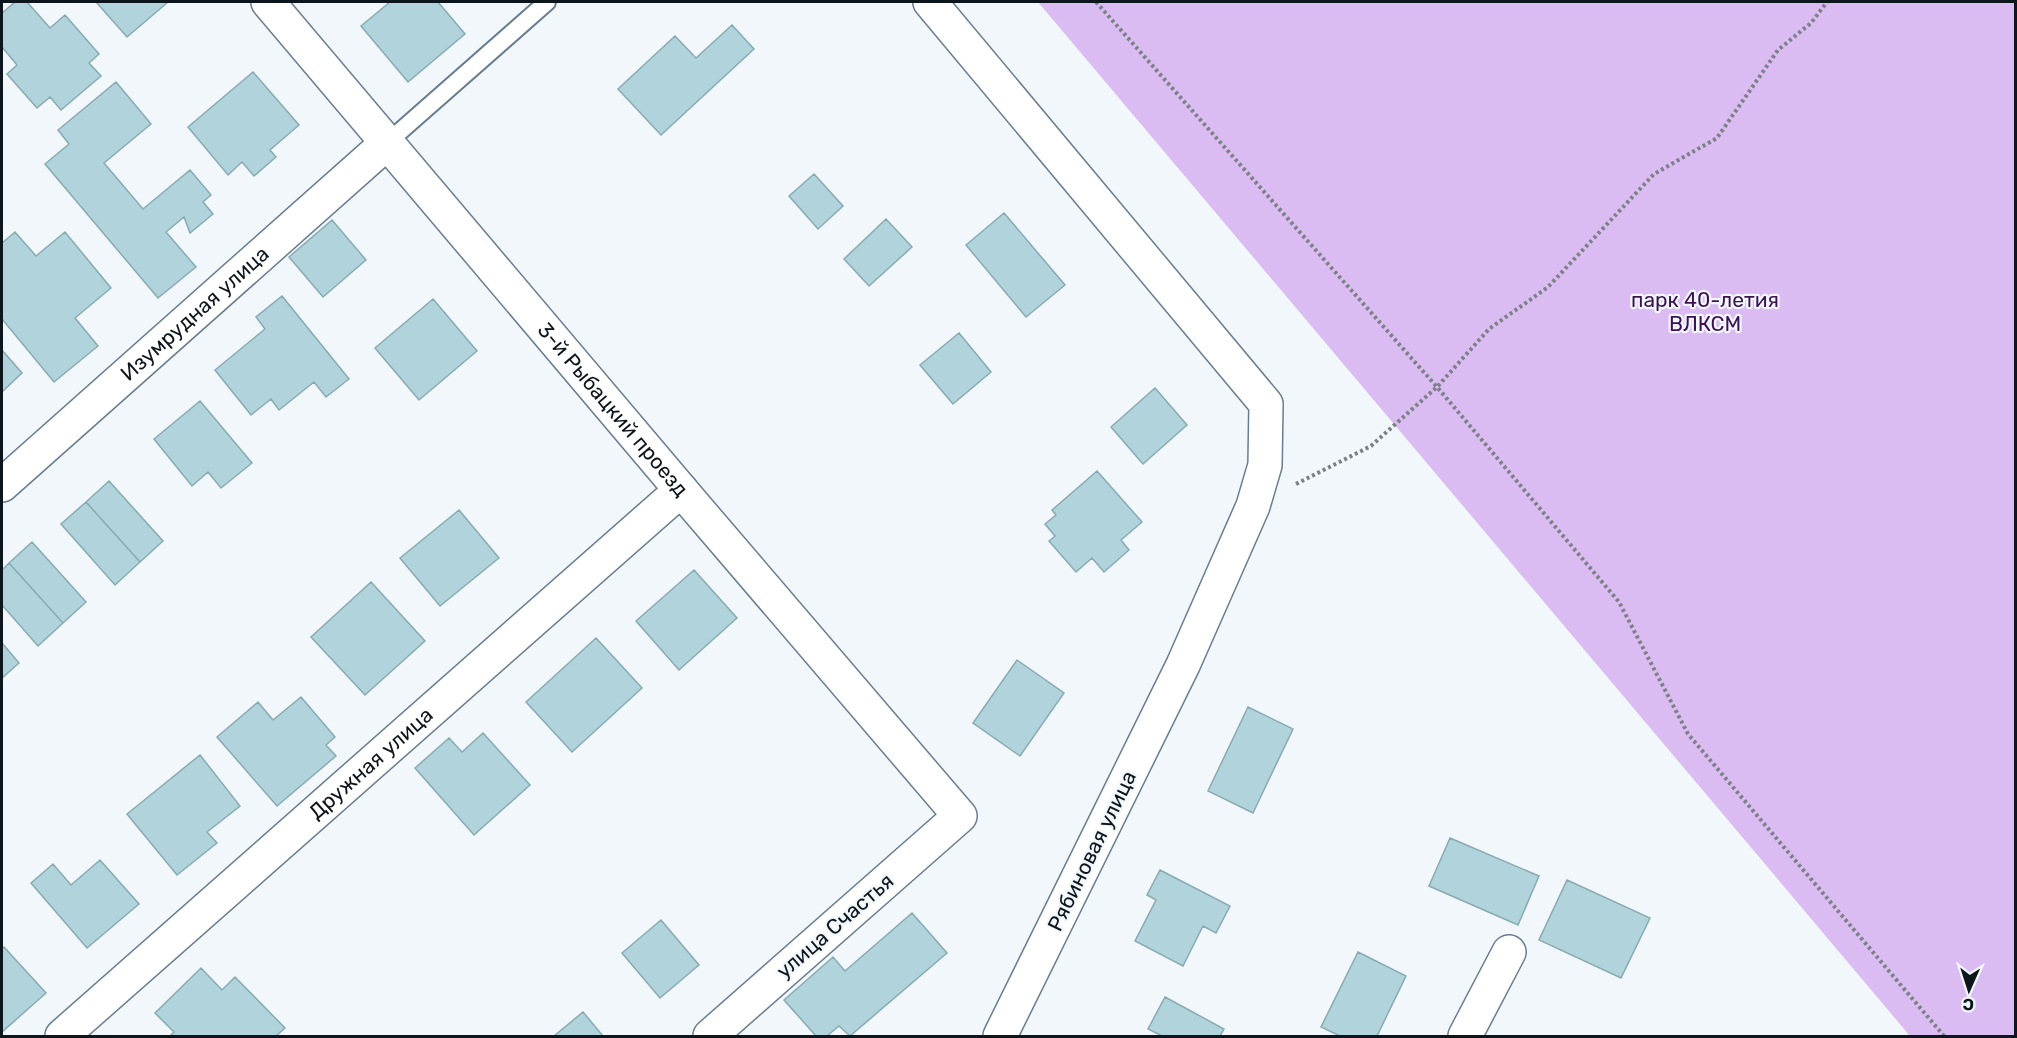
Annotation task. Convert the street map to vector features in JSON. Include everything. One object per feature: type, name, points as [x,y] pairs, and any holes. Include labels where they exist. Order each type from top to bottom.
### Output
[{"type":"street","name":"3-й Рыбацкий проезд","points":[[268,2],[960,816]]},
{"type":"street","name":"Рябиновая улица","points":[[930,2],[1266,404],[1265,465],[1253,506],[1183,665],[1000,1036]]},
{"type":"street","name":"Изумрудная улица","points":[[2,485],[388,142]]},
{"type":"street","name":"Дружная улица","points":[[62,1036],[681,490]]},
{"type":"street","name":"улица Счастья","points":[[710,1036],[960,816]]},
{"type":"street","points":[[1465,1036],[1509,952]]},
{"type":"lane","points":[[388,142],[546,2]]},
{"type":"path","points":[[1096,2],[1437,387],[1619,602],[1688,734],[1944,1036]]},
{"type":"path","points":[[1253,506],[1371,446],[1437,387],[1489,329],[1548,287],[1654,174],[1717,138],[1778,50],[1811,23],[1827,2]]},
{"type":"green space","name":"парк 40-летия ВЛКСМ","points":[[1038,2],[2015,2],[2015,1036],[1910,1036]]},
{"type":"building","points":[[15,2],[27,2],[50,28],[65,15],[99,54],[89,63],[101,76],[61,110],[50,97],[37,108],[7,74],[17,65],[2,47],[2,13]]},
{"type":"building","points":[[96,2],[168,2],[127,37]]},
{"type":"building","points":[[390,2],[438,2],[465,34],[408,82],[361,26]]},
{"type":"building","points":[[732,25],[754,49],[661,135],[618,89],[675,36],[696,58]]},
{"type":"building","points":[[253,72],[299,125],[270,150],[276,157],[254,176],[242,162],[228,175],[188,127]]},
{"type":"building","points":[[116,82],[151,124],[104,163],[143,209],[190,170],[211,195],[203,202],[213,214],[190,233],[184,217],[166,232],[196,267],[158,298],[45,164],[69,144],[58,130]]},
{"type":"building","points":[[814,174],[843,206],[818,229],[789,196]]},
{"type":"building","points":[[1004,213],[1065,285],[1026,317],[966,245]]},
{"type":"building","points":[[886,219],[912,247],[869,286],[844,259]]},
{"type":"building","points":[[332,220],[366,260],[323,297],[289,257]]},
{"type":"building","points":[[15,232],[36,256],[65,232],[111,288],[75,318],[98,346],[54,382],[2,319],[2,243]]},
{"type":"building","points":[[282,296],[349,379],[326,397],[314,382],[279,410],[271,399],[251,415],[215,370],[265,329],[256,317]]},
{"type":"building","points":[[433,299],[477,351],[419,400],[375,348]]},
{"type":"building","points":[[959,333],[991,372],[953,404],[920,365]]},
{"type":"building","points":[[2,350],[22,373],[2,392]]},
{"type":"building","points":[[1155,388],[1187,425],[1143,464],[1111,427]]},
{"type":"building","points":[[200,401],[252,463],[221,488],[208,472],[192,486],[154,439]]},
{"type":"building","points":[[1097,471],[1142,522],[1121,540],[1129,550],[1104,572],[1092,558],[1076,572],[1049,541],[1055,536],[1045,524],[1056,515],[1052,510]]},
{"type":"building","points":[[109,481],[163,541],[140,562],[86,502]]},
{"type":"building","points":[[86,502],[140,562],[115,585],[61,524]]},
{"type":"building","points":[[459,510],[499,558],[440,606],[400,558]]},
{"type":"building","points":[[32,542],[86,602],[63,623],[9,563]]},
{"type":"building","points":[[9,563],[63,623],[38,646],[2,605],[2,570]]},
{"type":"building","points":[[694,570],[737,618],[679,670],[636,621]]},
{"type":"building","points":[[371,582],[425,641],[365,695],[311,637]]},
{"type":"building","points":[[596,638],[642,688],[572,752],[526,702]]},
{"type":"building","points":[[2,643],[19,663],[2,678]]},
{"type":"building","points":[[1017,660],[1064,693],[1020,756],[973,723]]},
{"type":"building","points":[[301,697],[335,737],[326,745],[336,756],[277,806],[217,737],[258,702],[273,720]]},
{"type":"building","points":[[1248,707],[1293,729],[1253,813],[1208,791]]},
{"type":"building","points":[[483,733],[530,785],[474,835],[415,768],[449,738],[462,752]]},
{"type":"building","points":[[200,755],[240,806],[207,832],[217,843],[177,875],[127,814]]},
{"type":"building","points":[[1450,838],[1539,876],[1518,925],[1429,886]]},
{"type":"building","points":[[100,860],[139,904],[87,948],[31,883],[53,864],[71,885]]},
{"type":"building","points":[[1160,870],[1230,906],[1216,933],[1203,926],[1183,966],[1135,941],[1156,900],[1147,895]]},
{"type":"building","points":[[1567,880],[1650,918],[1621,978],[1539,940]]},
{"type":"building","points":[[912,913],[947,953],[850,1036],[839,1026],[827,1036],[816,1036],[784,1000],[833,957],[845,971]]},
{"type":"building","points":[[661,920],[699,965],[660,998],[622,953]]},
{"type":"building","points":[[4,947],[46,993],[2,1032],[2,949]]},
{"type":"building","points":[[1358,952],[1406,976],[1377,1036],[1340,1036],[1321,1027]]},
{"type":"building","points":[[201,968],[222,990],[235,977],[285,1028],[276,1036],[170,1036],[174,1032],[155,1013]]},
{"type":"building","points":[[1165,997],[1224,1029],[1220,1036],[1162,1036],[1148,1029]]},
{"type":"building","points":[[583,1012],[603,1036],[554,1036]]}]
